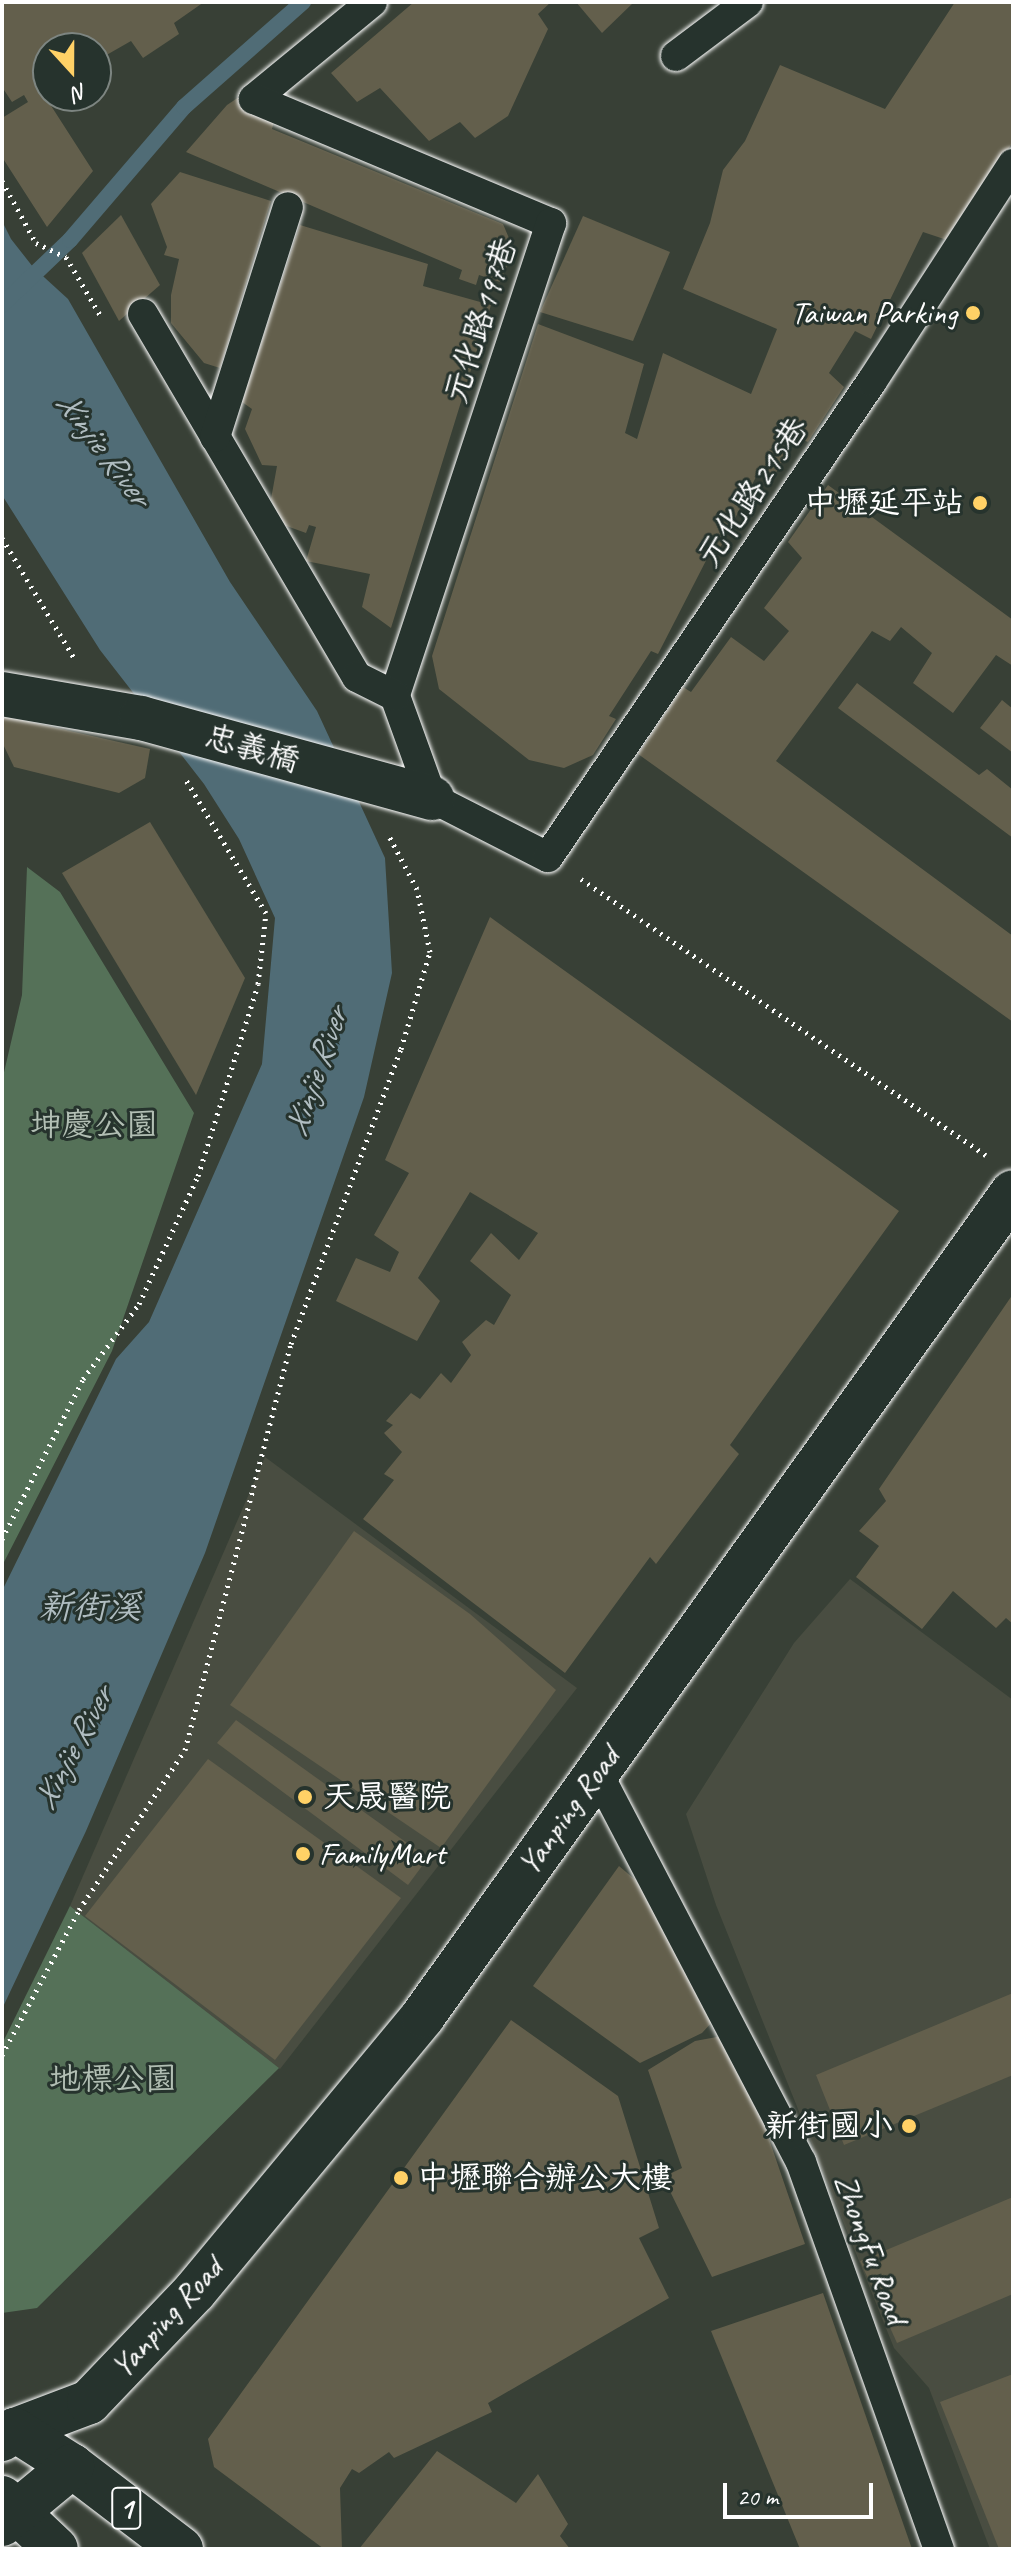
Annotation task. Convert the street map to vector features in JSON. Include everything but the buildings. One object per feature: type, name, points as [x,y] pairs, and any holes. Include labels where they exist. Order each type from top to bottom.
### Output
[{"type":"main road","name":"忠義橋","points":[[2,694],[131,716],[432,798]]},
{"type":"main road","name":"Yanping Road","points":[[8,2434],[89,2402],[195,2291],[423,2016],[597,1772],[1002,1176]]},
{"type":"main road","name":"Yanping Road","points":[[72,2466],[89,2402]]},
{"type":"main road","name":"1","points":[[8,2434],[72,2466],[181,2549]]},
{"type":"main road","name":"1","points":[[56,2549],[7,2511],[72,2466]]},
{"type":"lane","name":"元化路197巷","points":[[372,2],[254,99],[551,223],[395,696]]},
{"type":"lane","points":[[676,56],[748,2]]},
{"type":"lane","name":"元化路215巷","points":[[548,857],[872,381],[1013,164]]},
{"type":"lane","points":[[215,437],[288,207]]},
{"type":"lane","points":[[143,314],[357,677],[395,696],[432,798],[548,857]]},
{"type":"lane","name":"ZhongFu Road","points":[[597,1772],[801,2162],[939,2549]]},
{"type":"path","points":[[2,181],[36,243],[66,257],[106,324]]},
{"type":"path","points":[[2,538],[72,656],[131,716]]},
{"type":"path","points":[[2,1539],[83,1379],[146,1290],[198,1176],[258,984],[266,913],[183,775]]},
{"type":"path","points":[[2,2055],[79,1910],[185,1750],[291,1344],[401,1049],[430,952],[417,889],[387,832],[366,780]]},
{"type":"path","points":[[548,857],[1002,1176]]},
{"type":"shaded area","name":"天晟醫院","points":[[265,1457],[577,1688],[280,2069],[70,1906]]},
{"type":"shaded area","name":"新街國小","points":[[850,1579],[1013,1700],[1013,2549],[990,2549],[929,2388],[894,2348],[716,1905],[686,1814],[794,1643]]},
{"type":"green space","name":"坤慶公園","points":[[27,867],[60,892],[194,1113],[112,1351],[2,1566],[2,1081],[22,995]]},
{"type":"green space","name":"地標公園","points":[[70,1906],[279,2068],[37,2308],[2,2313],[2,2044]]},
{"type":"water","name":"新街溪","points":[[2,221],[11,239],[33,267],[68,299],[230,582],[317,711],[385,858],[392,973],[364,1097],[205,1553],[86,1831],[2,2009],[2,1591],[116,1359],[149,1322],[262,1064],[275,918],[239,839],[204,784],[100,650],[2,495]]},
{"type":"waterway","points":[[2,305],[70,240],[184,107],[303,2]]},
{"type":"place","name":"Taiwan Parking","points":[[973,313]]},
{"type":"place","name":"中壢延平站","points":[[980,503]]},
{"type":"place","name":"天晟醫院","points":[[305,1797]]},
{"type":"place","name":"FamilyMart","points":[[303,1854]]},
{"type":"place","name":"新街國小","points":[[909,2126]]},
{"type":"place","name":"中壢聯合辦公大樓","points":[[401,2178]]},
{"type":"water label","name":"Xinjie River","points":[[104,448]]},
{"type":"water label","name":"Xinjie River","points":[[315,1072]]},
{"type":"water label","name":"Xinjie River","points":[[72,1748]]}]
